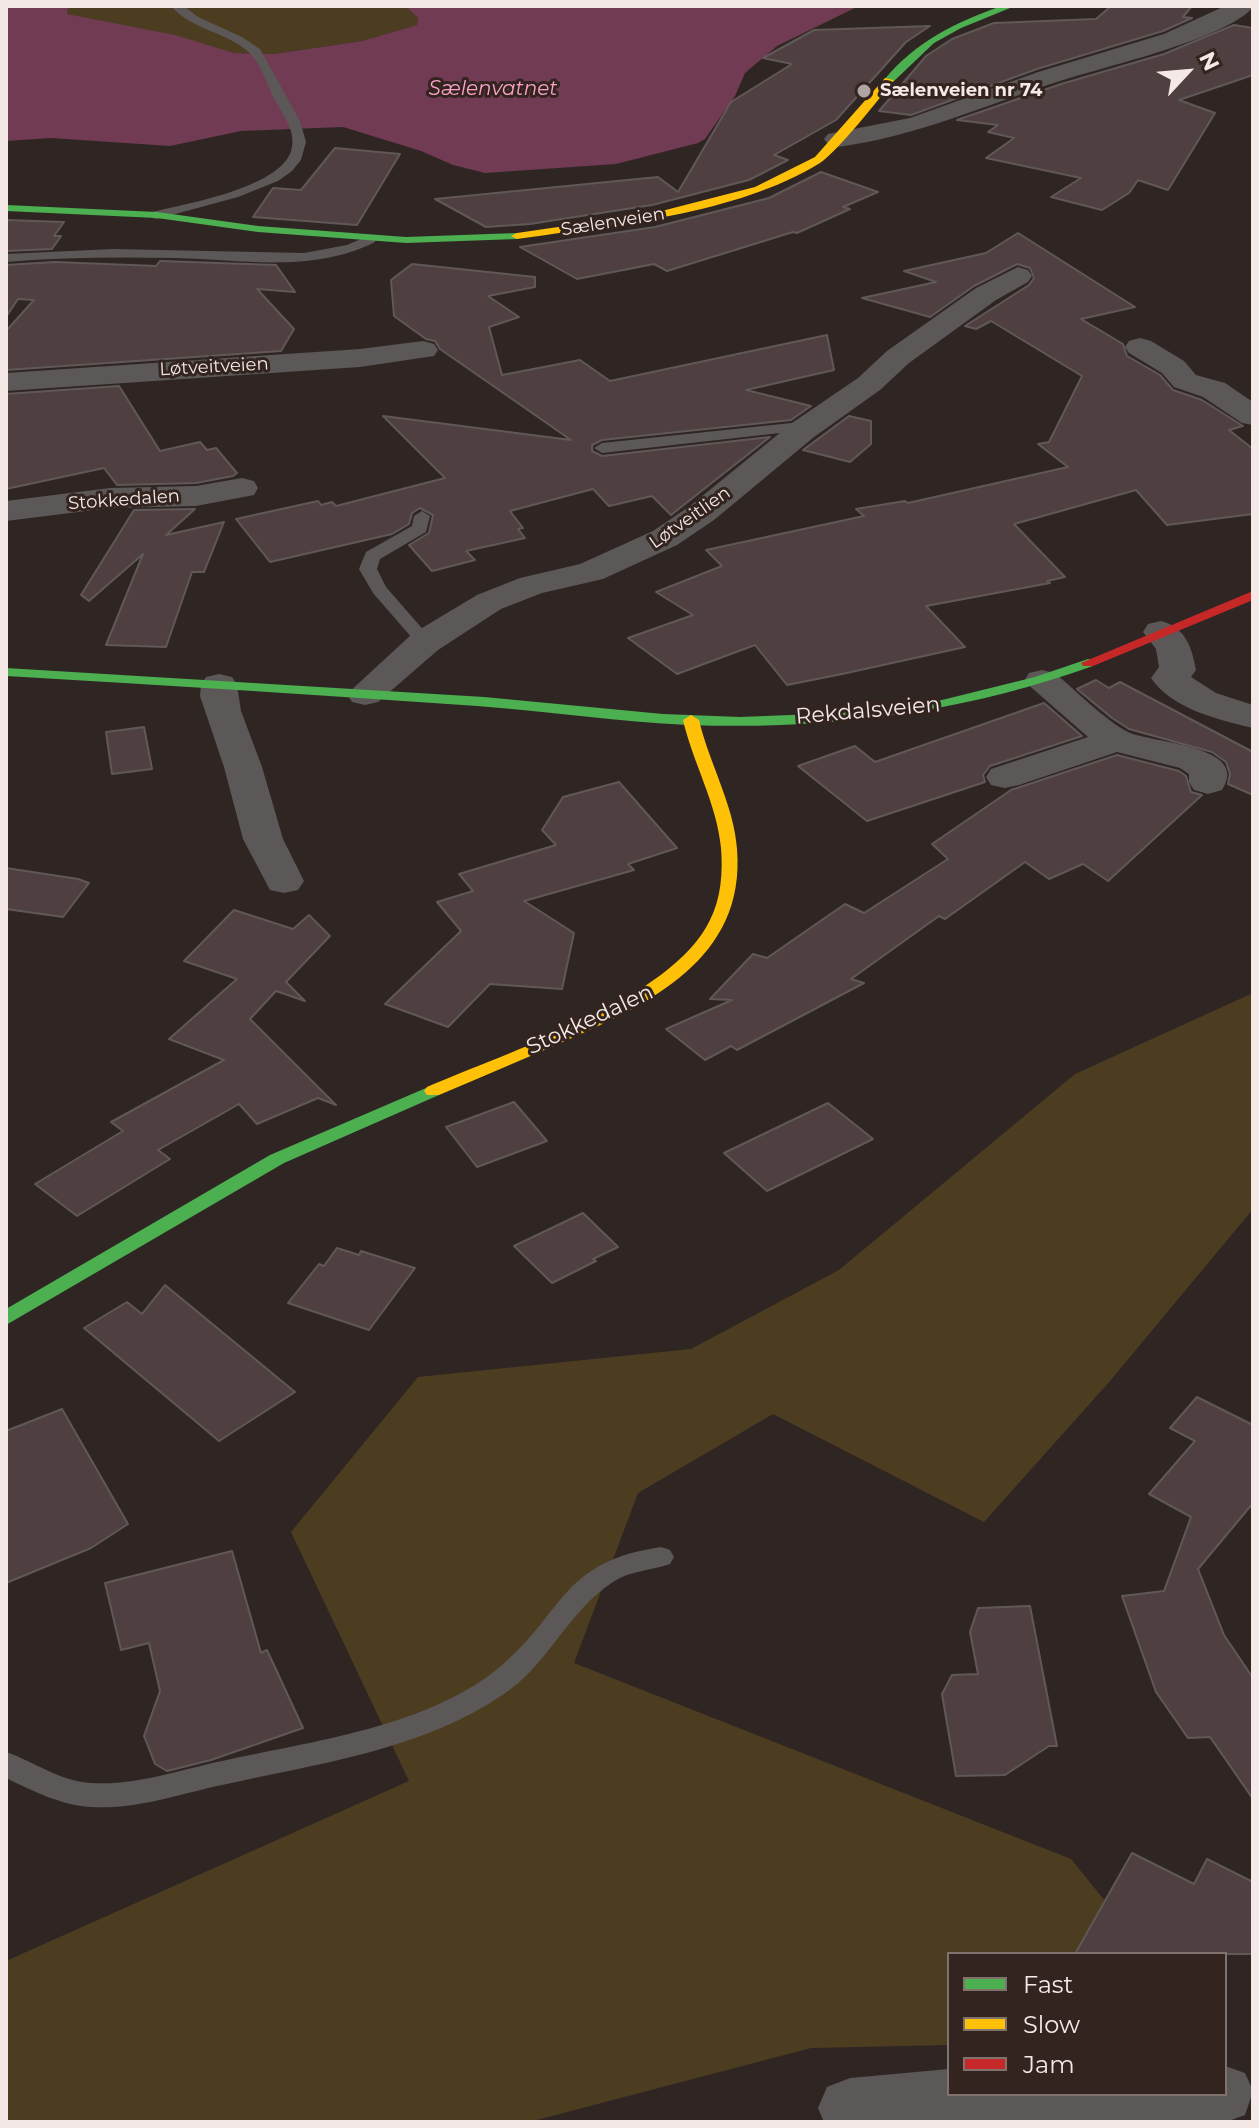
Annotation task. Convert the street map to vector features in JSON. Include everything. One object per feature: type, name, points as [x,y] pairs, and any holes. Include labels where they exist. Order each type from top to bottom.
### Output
[{"type":"street","name":"Sælenveien","points":[[6,208],[157,215],[258,229],[370,239],[466,240],[594,227],[654,216],[769,185],[819,159],[916,49],[943,31],[1010,6]]},
{"type":"street","points":[[837,139],[915,126],[1047,77],[1167,39],[1242,6]]},
{"type":"street","name":"Løtveitlien","points":[[365,694],[425,642],[489,602],[514,591],[591,572],[655,544],[702,513],[810,426],[967,307],[1018,276]]},
{"type":"street","points":[[1140,347],[1173,367],[1185,381],[1214,390],[1253,416]]},
{"type":"street","name":"Løtveitveien","points":[[6,382],[360,358],[423,350]]},
{"type":"street","name":"Stokkedalen","points":[[6,511],[110,498],[196,496],[242,488]]},
{"type":"street","name":"Rekdalsveien","points":[[691,720],[879,713],[963,701],[1086,666],[1253,595]]},
{"type":"street","points":[[1161,632],[1174,647],[1178,670],[1169,678],[1203,701],[1253,717]]},
{"type":"street","points":[[6,672],[365,694],[691,720]]},
{"type":"street","points":[[1042,681],[1115,740],[1193,760],[1208,769],[1208,782]]},
{"type":"street","points":[[219,685],[218,696],[243,767],[263,839],[284,881]]},
{"type":"street","name":"Stokkedalen","points":[[6,1318],[277,1159],[620,1010],[655,992],[678,975],[695,959],[721,921],[727,903],[730,850],[691,720]]},
{"type":"street","points":[[1005,777],[1115,740]]},
{"type":"street","points":[[1227,2093],[1253,2081]]},
{"type":"street","points":[[850,2108],[980,2096]]},
{"type":"street","points":[[1034,2096],[1164,2104],[1212,2096]]},
{"type":"lane","name":"Sælenveien","points":[[157,215],[259,185],[283,172],[296,159],[298,128],[256,52],[177,6]]},
{"type":"lane","name":"Sælenveien","points":[[6,258],[48,254],[299,257],[359,247],[370,239]]},
{"type":"lane","name":"Sælenveien","points":[[6,246],[28,247],[48,254]]},
{"type":"lane","points":[[602,448],[810,426]]},
{"type":"lane","points":[[422,516],[420,528],[372,556],[368,569],[379,589],[425,642]]},
{"type":"lane","points":[[6,1764],[72,1793],[135,1792],[354,1744],[453,1709],[495,1686],[517,1668],[574,1599],[604,1575],[626,1564],[661,1557]]},
{"type":"shaded area","points":[[55,6],[405,6],[418,18],[418,25],[362,41],[273,54],[234,53],[66,14],[68,8]]},
{"type":"shaded area","points":[[1253,993],[1253,1209],[1110,1381],[984,1522],[773,1414],[638,1493],[574,1663],[1071,1859],[1146,1952],[947,1952],[947,2045],[811,2048],[529,2122],[6,2122],[6,1961],[409,1781],[291,1532],[418,1377],[691,1349],[839,1270],[1075,1074]]},
{"type":"water","name":"Sælenvatnet","points":[[6,6],[68,8],[67,14],[175,35],[234,53],[273,54],[362,41],[417,25],[418,18],[405,6],[859,6],[777,46],[745,73],[735,96],[705,139],[698,143],[616,164],[485,173],[343,127],[241,131],[170,146],[51,138],[6,141]]},
{"type":"building","points":[[1111,6],[1192,6],[1183,17],[1192,18],[1163,31],[1037,69],[911,115],[879,111],[926,56],[952,39],[994,23],[1096,19]]},
{"type":"building","points":[[1234,25],[1253,28],[1253,75],[1179,100],[1215,113],[1168,190],[1138,180],[1129,193],[1102,210],[1051,197],[1081,178],[986,158],[1014,138],[988,132],[998,125],[957,120],[1061,84],[1164,54]]},
{"type":"building","points":[[930,26],[906,42],[836,120],[774,155],[788,160],[749,180],[652,205],[530,224],[486,227],[435,199],[658,177],[678,192],[731,102],[792,64],[763,58],[814,30]]},
{"type":"building","points":[[335,148],[400,154],[357,225],[253,217],[273,188],[301,190]]},
{"type":"building","points":[[821,172],[878,192],[843,207],[850,209],[797,233],[667,271],[654,264],[577,279],[520,247],[655,227],[769,198]]},
{"type":"building","points":[[6,220],[64,222],[54,236],[61,236],[52,249],[6,251]]},
{"type":"building","points":[[1018,233],[1135,307],[1081,319],[1123,344],[1127,356],[1160,375],[1173,390],[1202,400],[1243,426],[1229,430],[1253,449],[1253,514],[1167,525],[1136,490],[1014,524],[1065,577],[1047,581],[1050,583],[926,606],[965,647],[787,685],[755,645],[677,674],[628,638],[693,615],[656,592],[722,566],[706,550],[864,516],[856,509],[908,503],[1068,467],[1038,444],[1049,442],[1082,376],[991,321],[976,329],[965,326],[1029,285],[1034,278],[1030,268],[1017,264],[974,286],[930,317],[862,298],[936,282],[904,271],[986,253]]},
{"type":"building","points":[[160,261],[276,265],[295,292],[257,289],[294,329],[281,351],[6,370],[6,331],[34,300],[18,299],[6,317],[6,265],[55,262],[156,266]]},
{"type":"building","points":[[412,264],[535,277],[535,287],[488,296],[519,317],[489,327],[502,375],[580,360],[610,381],[827,335],[834,370],[746,390],[811,406],[791,420],[602,440],[592,445],[592,451],[602,456],[770,437],[671,515],[652,496],[609,506],[593,489],[510,511],[523,528],[518,529],[525,538],[466,551],[475,560],[432,571],[409,545],[429,533],[433,515],[420,508],[412,513],[409,524],[392,534],[270,562],[236,519],[318,501],[321,505],[332,502],[336,506],[445,478],[383,416],[571,440],[440,349],[435,341],[426,339],[394,316],[391,280]]},
{"type":"building","points":[[119,386],[160,451],[200,442],[207,450],[216,448],[237,473],[196,483],[117,485],[104,468],[6,489],[6,394]]},
{"type":"building","points":[[849,416],[871,421],[871,444],[850,462],[803,450]]},
{"type":"building","points":[[195,509],[166,535],[224,522],[204,572],[192,572],[166,647],[106,645],[143,554],[89,601],[81,595],[134,510]]},
{"type":"building","points":[[1096,680],[1109,688],[1120,682],[1253,752],[1253,795],[1228,784],[1230,774],[1226,762],[1212,752],[1129,729],[1112,718],[1077,689]]},
{"type":"building","points":[[1044,703],[1082,736],[990,766],[983,775],[985,782],[867,821],[798,766],[855,746],[875,762]]},
{"type":"building","points":[[144,727],[152,769],[112,774],[106,732]]},
{"type":"building","points":[[1117,755],[1179,771],[1186,776],[1191,792],[1202,795],[1108,881],[1083,864],[1049,879],[1025,862],[945,919],[939,916],[851,979],[864,983],[737,1050],[731,1046],[705,1060],[666,1029],[732,1000],[710,999],[753,954],[767,958],[845,904],[864,913],[948,859],[932,844],[1011,790]]},
{"type":"building","points":[[619,782],[677,848],[628,864],[634,870],[524,901],[574,933],[562,989],[490,984],[448,1027],[385,1004],[461,931],[437,902],[473,891],[459,874],[556,845],[542,830],[563,797]]},
{"type":"building","points":[[6,868],[89,883],[63,917],[6,909]]},
{"type":"building","points":[[234,910],[293,929],[309,915],[330,936],[286,982],[305,1001],[276,991],[250,1019],[336,1105],[318,1098],[257,1124],[239,1104],[158,1150],[170,1159],[77,1216],[35,1184],[123,1131],[111,1122],[224,1060],[169,1039],[237,979],[184,961]]},
{"type":"building","points":[[514,1102],[547,1141],[477,1167],[446,1127]]},
{"type":"building","points":[[828,1103],[873,1139],[767,1191],[724,1153]]},
{"type":"building","points":[[583,1213],[618,1247],[552,1283],[514,1246]]},
{"type":"building","points":[[337,1248],[359,1255],[361,1251],[415,1268],[369,1330],[288,1303],[319,1264],[324,1266]]},
{"type":"building","points":[[165,1285],[295,1392],[219,1441],[84,1328],[127,1302],[142,1314]]},
{"type":"building","points":[[1197,1397],[1253,1425],[1253,1503],[1198,1569],[1224,1635],[1253,1678],[1253,1799],[1210,1737],[1188,1738],[1156,1692],[1122,1596],[1164,1591],[1191,1517],[1149,1494],[1195,1441],[1170,1428]]},
{"type":"building","points":[[62,1409],[128,1524],[91,1548],[6,1583],[6,1431]]},
{"type":"building","points":[[232,1551],[261,1653],[267,1650],[303,1728],[211,1760],[167,1771],[155,1764],[144,1736],[160,1691],[149,1643],[121,1650],[105,1583]]},
{"type":"building","points":[[1030,1606],[1057,1746],[1049,1746],[1005,1775],[956,1776],[942,1694],[952,1675],[978,1674],[970,1632],[978,1608]]},
{"type":"building","points":[[1132,1853],[1194,1884],[1207,1859],[1253,1882],[1253,1954],[1076,1952]]},
{"type":"traffic: fast","points":[[889,80],[930,41],[1010,6]]},
{"type":"traffic: fast","points":[[6,208],[157,215],[258,229],[406,240],[517,236]]},
{"type":"traffic: fast","points":[[6,672],[484,702],[663,719],[791,721],[942,705],[1040,680],[1088,663]]},
{"type":"traffic: fast","points":[[6,1318],[277,1159],[433,1091]]},
{"type":"traffic: slow","points":[[517,236],[654,216],[759,189],[819,159],[889,80]]},
{"type":"traffic: slow","points":[[433,1091],[620,1009],[679,971],[702,947],[720,919],[729,886],[729,848],[722,815],[691,720]]},
{"type":"traffic: jam","points":[[1088,663],[1253,595]]},
{"type":"place","name":"Sælenveien nr 74","points":[[864,91]]}]
